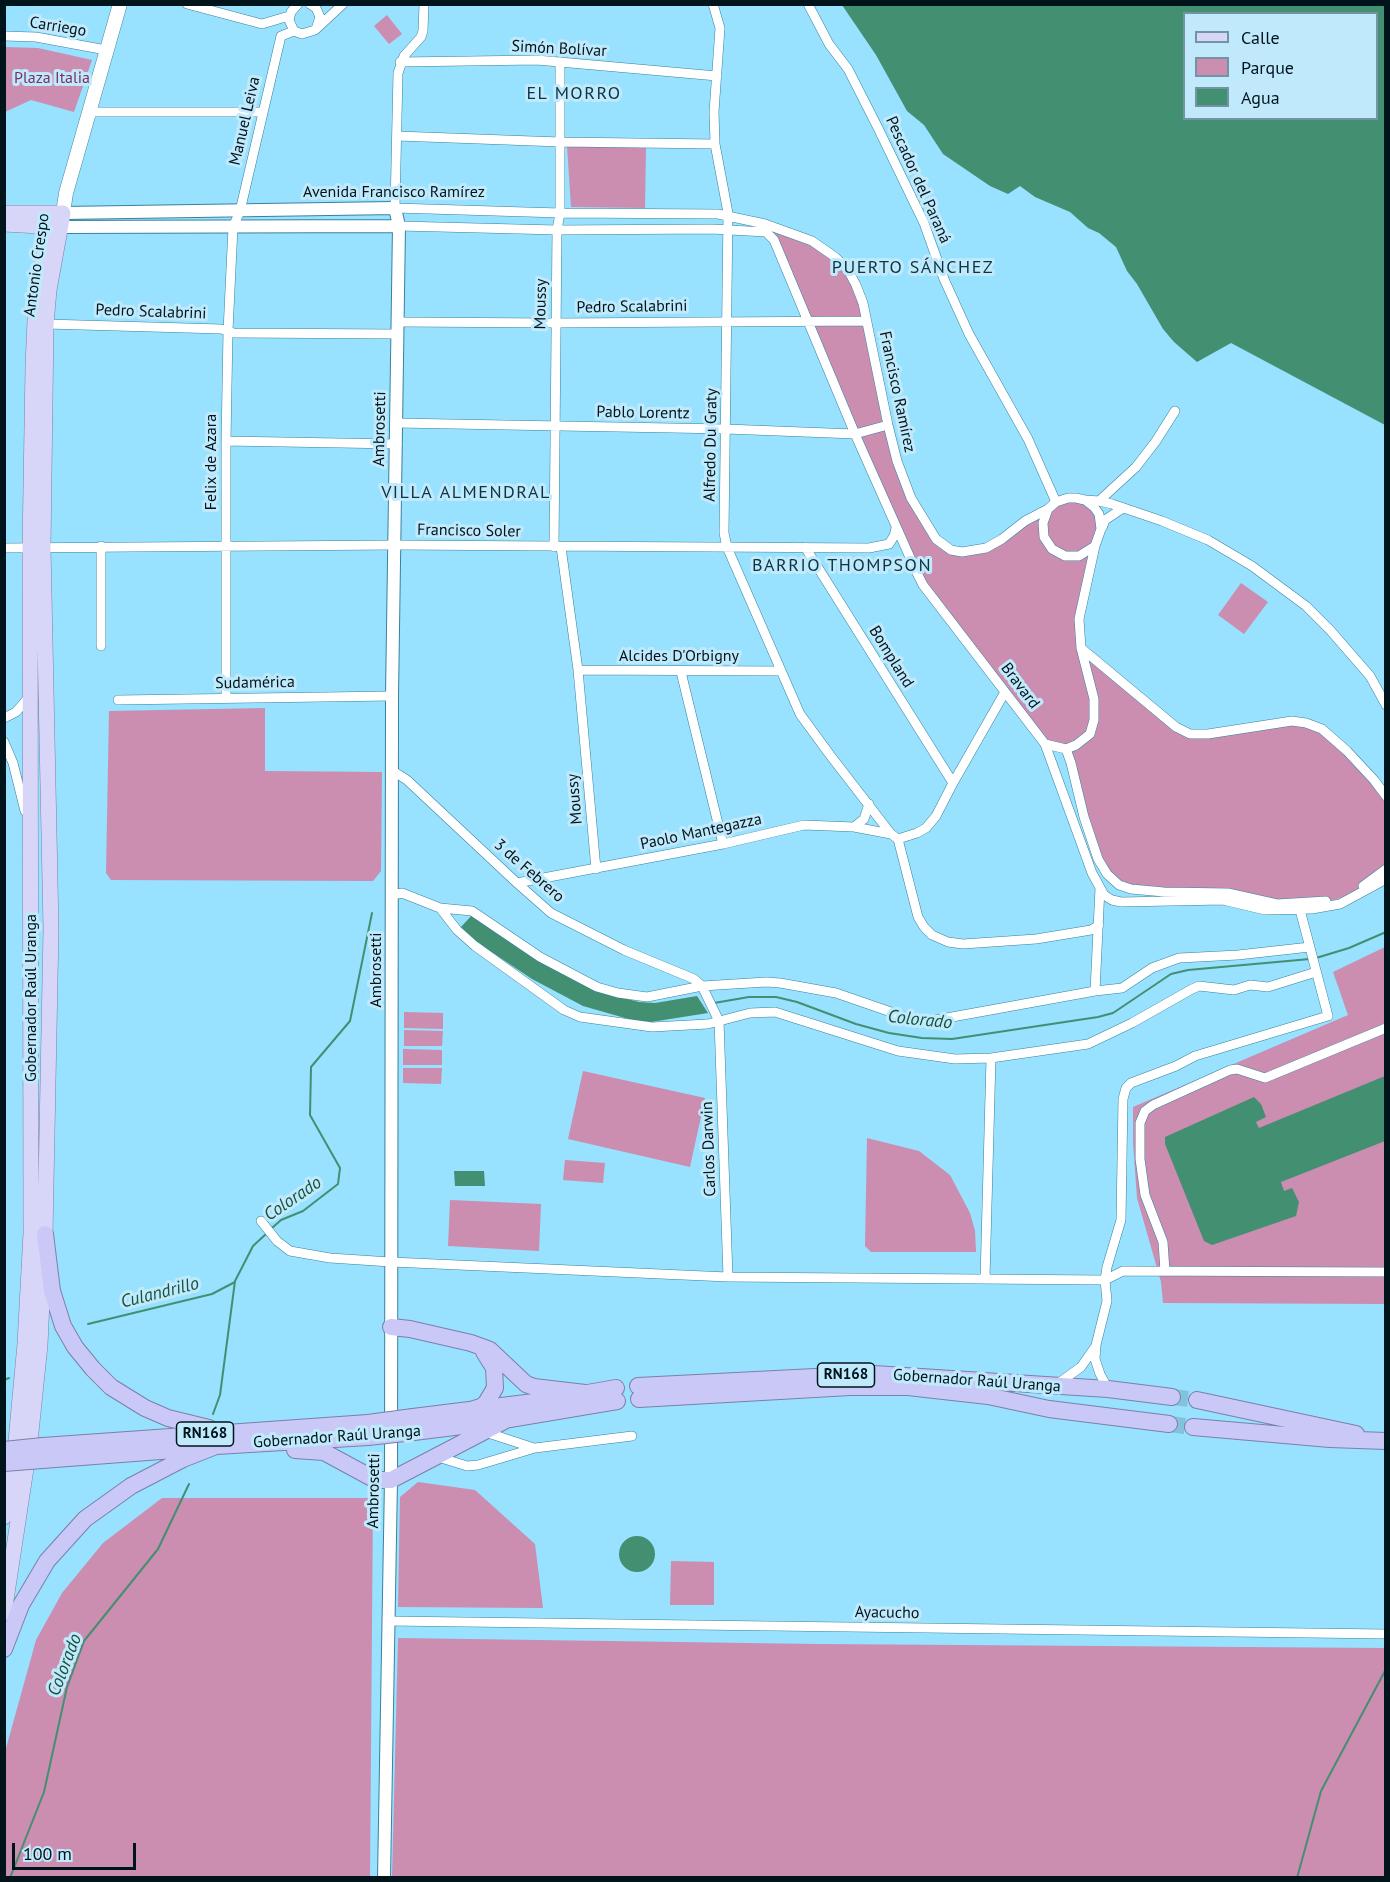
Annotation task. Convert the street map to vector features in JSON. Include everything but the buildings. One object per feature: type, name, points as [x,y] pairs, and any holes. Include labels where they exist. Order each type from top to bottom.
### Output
[{"type":"highway","points":[[45,1233],[52,1291],[63,1326],[75,1347],[93,1369],[126,1398],[168,1418],[233,1432]]},
{"type":"highway","points":[[391,1328],[410,1329],[471,1342],[490,1350],[526,1384],[585,1393]]},
{"type":"highway","points":[[463,1419],[481,1407],[495,1388],[494,1368],[490,1359],[471,1342]]},
{"type":"highway","name":"Gobernador Raúl Uranga","points":[[1169,1424],[1049,1409],[988,1395],[908,1387],[639,1393],[874,1374],[1108,1389],[1172,1397]]},
{"type":"highway","name":"Gobernador Raúl Uranga","points":[[4,1648],[33,1582],[47,1561],[85,1519],[131,1486],[183,1459],[216,1446],[463,1419],[585,1393],[616,1395],[508,1419],[463,1419]]},
{"type":"highway","points":[[1197,1400],[1333,1427],[1383,1440]]},
{"type":"highway","points":[[256,1443],[274,1450],[306,1449],[324,1452],[372,1478],[391,1480],[508,1419]]},
{"type":"highway","points":[[1193,1427],[1330,1439],[1383,1440]]},
{"type":"highway","name":"Gobernador Raúl Uranga","points":[[4,1450],[42,1453],[233,1432],[368,1430]]},
{"type":"highway","points":[[4,1463],[42,1453],[216,1446]]},
{"type":"main road","points":[[58,216],[120,4]]},
{"type":"main road","name":"Avenida Francisco Ramírez","points":[[4,213],[58,216]]},
{"type":"main road","name":"Avenida Francisco Ramírez","points":[[4,224],[58,216]]},
{"type":"main road","name":"Antonio Crespo","points":[[36,547],[46,324],[58,216]]},
{"type":"main road","name":"Antonio Crespo","points":[[36,547],[34,327],[40,273],[58,216]]},
{"type":"main road","name":"Gobernador Raúl Uranga","points":[[4,1517],[16,1441],[25,1344],[31,1233],[31,692],[36,547]]},
{"type":"main road","name":"Gobernador Raúl Uranga","points":[[4,1613],[30,1442],[40,1345],[45,1233],[51,929],[36,547]]},
{"type":"street","points":[[187,4],[262,24],[280,36],[294,31],[307,34],[315,30],[340,7]]},
{"type":"street","points":[[400,63],[423,31],[424,4]]},
{"type":"street","name":"Alfredo Du Graty","points":[[713,4],[720,28],[715,144],[728,216],[724,533],[727,547],[800,714],[894,836]]},
{"type":"street","name":"Pescador del Paraná","points":[[808,4],[829,44],[848,69],[878,128],[924,224],[944,279],[969,333],[1028,439],[1056,502]]},
{"type":"street","points":[[294,31],[289,16],[294,7],[298,5]]},
{"type":"street","points":[[313,6],[340,7]]},
{"type":"street","points":[[313,6],[320,17],[315,30]]},
{"type":"street","points":[[262,24],[289,16]]},
{"type":"street","name":"Carriego","points":[[4,36],[36,37],[106,50]]},
{"type":"street","name":"Manuel Leiva","points":[[233,227],[240,212],[280,36]]},
{"type":"street","name":"Simón Bolívar","points":[[400,63],[537,60],[717,76]]},
{"type":"street","name":"Moussy","points":[[560,62],[560,213],[557,230],[556,323],[557,547],[578,670],[596,869]]},
{"type":"street","name":"Ambrosetti","points":[[384,1878],[391,1480],[392,696],[399,226],[395,208],[400,63]]},
{"type":"street","points":[[88,112],[262,112]]},
{"type":"street","points":[[397,136],[560,142],[715,144]]},
{"type":"street","name":"Avenida Francisco Ramírez","points":[[58,216],[395,208],[560,213],[705,214],[728,216],[781,230]]},
{"type":"street","name":"Avenida Francisco Ramírez","points":[[58,216],[233,227],[399,226],[557,230],[728,230],[766,232],[774,240]]},
{"type":"street","name":"Felix de Azara","points":[[226,698],[226,441],[233,227]]},
{"type":"street","name":"Francisco Ramírez","points":[[781,230],[820,245],[842,263],[856,285],[867,321],[897,461],[911,498],[936,539],[951,550],[962,552],[986,548],[1002,539],[1025,520],[1048,509]]},
{"type":"street","name":"Bravard","points":[[774,240],[855,434],[923,585],[1045,744],[1092,873],[1100,888]]},
{"type":"street","name":"Pedro Scalabrini","points":[[46,324],[221,328],[234,333],[556,323],[867,321]]},
{"type":"street","points":[[1099,501],[1136,467],[1175,411]]},
{"type":"street","name":"Pablo Lorentz","points":[[397,423],[726,429],[855,434],[888,425]]},
{"type":"street","points":[[226,441],[397,444]]},
{"type":"street","points":[[1095,546],[1079,556],[1065,556],[1052,549],[1044,537],[1043,522],[1048,509],[1056,502],[1068,498],[1099,501],[1162,521],[1208,540],[1252,566],[1305,606],[1330,630],[1370,676],[1386,705]]},
{"type":"street","points":[[1085,500],[1099,514],[1101,529]]},
{"type":"street","points":[[1045,744],[1066,749],[1076,745],[1090,734],[1094,720],[1094,699],[1081,648],[1079,619],[1101,529],[1105,520],[1123,508]]},
{"type":"street","name":"Francisco Soler","points":[[4,548],[226,545],[869,548],[883,546],[892,540],[896,528]]},
{"type":"street","points":[[101,546],[101,646]]},
{"type":"street","name":"Bompland","points":[[805,547],[953,783]]},
{"type":"street","points":[[1081,648],[1176,728],[1190,734],[1208,734],[1292,721],[1322,729],[1347,751],[1386,796]]},
{"type":"street","name":"Alcides D'Orbigny","points":[[578,670],[781,671]]},
{"type":"street","points":[[681,672],[723,844]]},
{"type":"street","points":[[4,718],[16,712],[31,692]]},
{"type":"street","points":[[1005,692],[936,816],[926,828],[917,833],[894,836],[918,917],[932,934],[948,942],[963,944],[1036,939],[1090,930],[1099,925]]},
{"type":"street","name":"Sudamérica","points":[[118,700],[392,696]]},
{"type":"street","points":[[4,741],[20,785],[31,849]]},
{"type":"street","points":[[1066,749],[1098,859],[1107,874],[1119,885],[1131,889],[1164,892],[1228,893],[1268,903],[1299,906],[1346,896],[1386,869]]},
{"type":"street","name":"3 de Febrero","points":[[393,771],[407,780],[551,913],[624,950],[694,979],[704,990]]},
{"type":"street","points":[[854,827],[864,819],[869,804]]},
{"type":"street","name":"Paolo Mantegazza","points":[[517,883],[723,844],[804,825],[854,827],[894,836]]},
{"type":"street","points":[[1100,888],[1108,898],[1117,902],[1222,900],[1265,909],[1340,904],[1386,879]]},
{"type":"street","points":[[1095,991],[1100,888]]},
{"type":"street","points":[[392,895],[402,893],[440,908],[471,911],[540,957],[597,987],[627,995],[647,997],[766,982],[780,983],[836,993],[917,1021],[930,1021],[1095,991],[1108,992],[1122,988],[1152,968],[1179,958],[1238,955],[1310,947]]},
{"type":"street","points":[[1108,1389],[1095,1359],[1096,1345],[1107,1301],[1105,1280],[1121,1220],[1123,1099],[1126,1088],[1131,1083],[1176,1066],[1195,1056],[1328,1016],[1299,906]]},
{"type":"street","points":[[440,908],[457,930],[475,946],[573,1014],[605,1022],[652,1027],[708,1024],[718,1017],[775,1012],[898,1051],[943,1058],[991,1058],[1088,1044],[1199,986],[1234,990],[1250,985],[1268,987],[1316,972]]},
{"type":"street","points":[[704,990],[718,1017]]},
{"type":"street","name":"Carlos Darwin","points":[[718,1017],[728,1277]]},
{"type":"street","points":[[1165,1271],[1163,1242],[1145,1195],[1140,1159],[1140,1123],[1145,1111],[1163,1100],[1230,1070],[1265,1077],[1386,1028]]},
{"type":"street","points":[[986,1279],[991,1058]]},
{"type":"street","points":[[261,1221],[277,1241],[290,1251],[309,1256],[392,1262],[728,1277],[1105,1280],[1123,1271],[1386,1272]]},
{"type":"street","points":[[1054,1387],[1081,1367],[1096,1345]]},
{"type":"street","points":[[463,1419],[484,1432],[535,1448]]},
{"type":"street","points":[[438,1457],[467,1466],[478,1465],[535,1448],[632,1436]]},
{"type":"street","name":"Ayacucho","points":[[388,1621],[1386,1634]]},
{"type":"green space","points":[[387,15],[402,34],[389,44],[374,26]]},
{"type":"green space","name":"Plaza Italia","points":[[5,47],[38,48],[92,60],[74,112],[31,100],[5,112]]},
{"type":"green space","points":[[567,146],[646,147],[645,208],[571,207]]},
{"type":"green space","points":[[781,230],[820,245],[856,285],[888,425],[919,514],[951,550],[986,548],[1056,502],[1085,500],[1101,521],[1079,619],[1081,648],[1190,733],[1292,721],[1322,729],[1385,796],[1386,869],[1346,896],[1334,900],[1299,904],[1131,889],[1107,874],[1066,749],[1045,744],[923,585],[774,240],[775,232]]},
{"type":"green space","points":[[1241,583],[1268,602],[1244,634],[1218,615]]},
{"type":"green space","points":[[265,708],[265,771],[382,772],[381,871],[373,881],[111,880],[106,873],[109,711]]},
{"type":"green space","points":[[1385,947],[1385,1304],[1163,1303],[1161,1282],[1137,1198],[1133,1107],[1348,1015],[1333,972]]},
{"type":"green space","points":[[404,1012],[443,1013],[443,1029],[404,1028]]},
{"type":"green space","points":[[404,1030],[443,1031],[442,1046],[404,1046]]},
{"type":"green space","points":[[403,1049],[442,1050],[442,1065],[403,1065]]},
{"type":"green space","points":[[403,1068],[442,1068],[441,1084],[403,1083]]},
{"type":"green space","points":[[583,1071],[705,1098],[690,1167],[568,1139]]},
{"type":"green space","points":[[867,1138],[919,1151],[950,1175],[970,1213],[975,1231],[976,1252],[871,1252],[865,1246]]},
{"type":"green space","points":[[565,1160],[605,1163],[603,1183],[563,1180]]},
{"type":"green space","points":[[450,1200],[541,1204],[539,1251],[448,1246]]},
{"type":"green space","points":[[418,1482],[475,1490],[535,1544],[543,1608],[398,1607],[400,1497]]},
{"type":"green space","points":[[162,1498],[373,1498],[370,1877],[5,1878],[5,1752],[36,1640],[62,1593],[103,1543]]},
{"type":"green space","points":[[671,1561],[714,1562],[714,1605],[670,1605]]},
{"type":"green space","points":[[398,1638],[1385,1648],[1385,1877],[392,1877]]},
{"type":"water","points":[[842,5],[1385,5],[1385,425],[1231,343],[1197,362],[1163,329],[1127,271],[1116,247],[1099,233],[1088,228],[1070,212],[1035,197],[1020,186],[1008,194],[990,186],[943,154],[924,125],[907,111],[876,55]]},
{"type":"water","points":[[472,915],[596,991],[639,1002],[655,1003],[697,996],[708,1013],[651,1022],[632,1020],[583,1006],[532,979],[478,943],[461,927]]},
{"type":"water","points":[[1385,1076],[1385,1141],[1281,1182],[1284,1191],[1292,1188],[1299,1202],[1296,1216],[1212,1245],[1204,1241],[1165,1144],[1165,1137],[1254,1097],[1261,1104],[1266,1117],[1256,1122],[1259,1128]]},
{"type":"water","points":[[454,1171],[484,1171],[485,1186],[455,1186]]},
{"type":"water","points":[[637,1536],[650,1541],[655,1554],[650,1567],[637,1572],[624,1567],[619,1554],[624,1541]]},
{"type":"waterway","name":"Colorado","points":[[272,1228],[281,1220],[303,1211],[338,1184],[340,1168],[310,1115],[311,1067],[350,1021],[372,913]]},
{"type":"waterway","name":"Colorado","points":[[1316,958],[1349,948],[1386,932]]},
{"type":"waterway","name":"Colorado","points":[[714,1003],[749,997],[776,997],[889,1033],[922,1038],[952,1039],[1113,1013],[1171,974],[1188,970],[1310,959]]},
{"type":"waterway","name":"Colorado","points":[[213,1414],[220,1395],[235,1281],[253,1246],[266,1234]]},
{"type":"waterway","name":"Culandrillo","points":[[88,1324],[212,1294],[235,1282]]},
{"type":"waterway","name":"Culandrillo","points":[[4,1380],[9,1378]]},
{"type":"waterway","name":"Colorado","points":[[10,1878],[44,1792],[67,1687],[84,1641],[158,1549],[189,1484]]},
{"type":"waterway","points":[[1297,1878],[1321,1791],[1386,1669]]},
{"type":"tunnel","points":[[1172,1397],[1197,1400]]},
{"type":"tunnel","points":[[1169,1424],[1193,1427]]},
{"type":"district","name":"EL MORRO","points":[[574,94]]},
{"type":"district","name":"PUERTO SÁNCHEZ","points":[[913,268]]},
{"type":"district","name":"VILLA ALMENDRAL","points":[[466,493]]},
{"type":"district","name":"BARRIO THOMPSON","points":[[842,566]]}]
